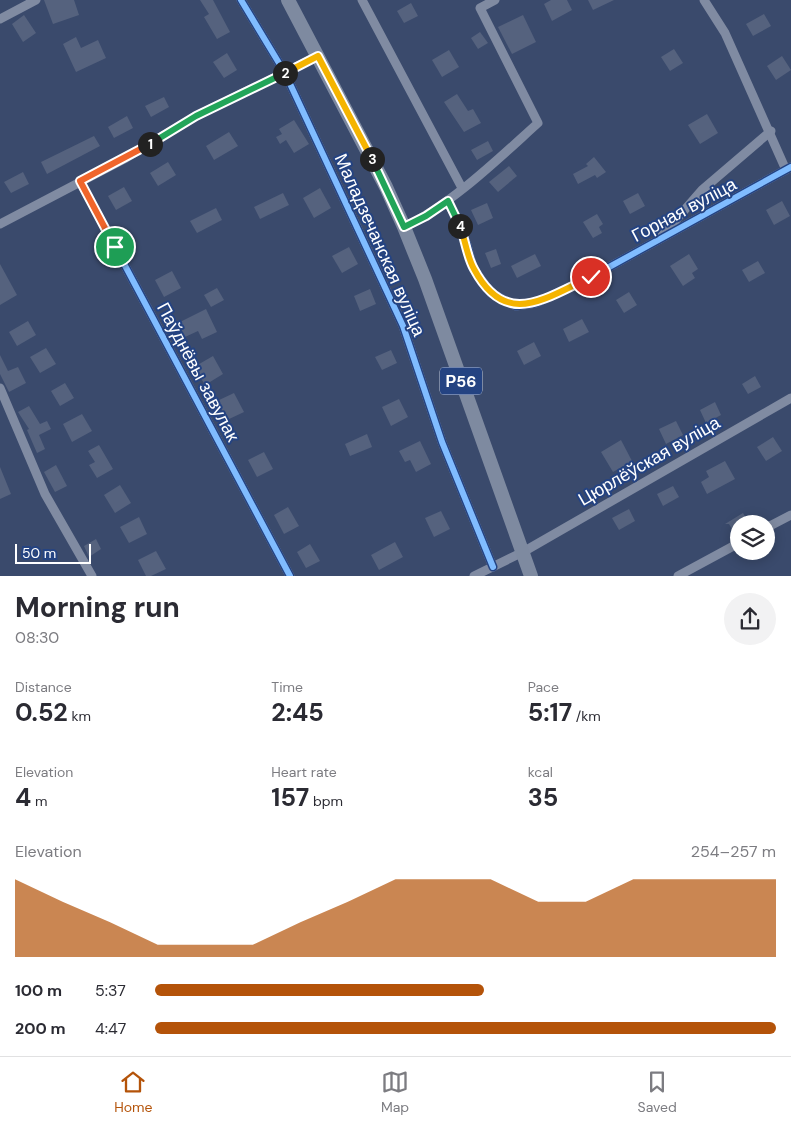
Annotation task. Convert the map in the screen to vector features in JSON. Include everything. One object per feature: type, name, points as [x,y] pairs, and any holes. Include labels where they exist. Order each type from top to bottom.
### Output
[{"type":"main road","name":"Маладзечанская вуліца","points":[[288,0],[386,187],[404,227]]},
{"type":"main road","name":"Р56","points":[[404,227],[425,279],[531,576]]},
{"type":"street","points":[[0,19],[36,0]]},
{"type":"street","name":"Маладзечанская вуліца","points":[[241,0],[285,73],[403,326],[442,442],[493,567]]},
{"type":"street","points":[[362,0],[462,188]]},
{"type":"street","points":[[404,227],[426,216],[448,201],[538,123],[480,8],[495,0]]},
{"type":"street","points":[[704,0],[725,33],[789,169]]},
{"type":"street","points":[[0,224],[126,158],[196,116],[318,56]]},
{"type":"street","name":"Горная вуліца","points":[[657,241],[702,190],[771,131]]},
{"type":"street","name":"Горная вуліца","points":[[448,201],[468,245],[473,268],[491,293],[516,306],[536,303],[591,277],[789,169]]},
{"type":"street","name":"Паўднёвы завулак","points":[[80,181],[290,576]]},
{"type":"street","points":[[0,388],[46,494],[92,576]]},
{"type":"street","name":"Цюрлёўская вуліца","points":[[474,576],[523,552],[791,398]]},
{"type":"street","points":[[775,523],[791,514]]},
{"type":"street","points":[[678,576],[730,548]]},
{"type":"building","points":[[44,0],[74,0],[79,15],[53,24]]},
{"type":"building","points":[[200,0],[213,0],[230,32],[217,39],[204,17],[209,14]]},
{"type":"building","points":[[551,0],[567,0],[572,10],[552,21],[544,4]]},
{"type":"building","points":[[588,0],[614,0],[593,10]]},
{"type":"building","points":[[411,3],[418,16],[404,23],[397,11]]},
{"type":"building","points":[[764,14],[771,26],[753,36],[746,24]]},
{"type":"building","points":[[24,15],[36,33],[23,42],[12,24]]},
{"type":"building","points":[[523,15],[536,42],[512,54],[498,27]]},
{"type":"building","points":[[480,32],[488,43],[478,49],[471,38]]},
{"type":"building","points":[[76,37],[81,48],[98,40],[106,58],[76,72],[63,44]]},
{"type":"building","points":[[674,49],[683,63],[670,71],[661,57]]},
{"type":"building","points":[[449,50],[459,67],[442,77],[432,60]]},
{"type":"building","points":[[227,53],[237,70],[224,78],[213,62]]},
{"type":"building","points":[[782,56],[791,70],[776,80],[767,66]]},
{"type":"building","points":[[457,94],[468,111],[473,109],[481,123],[464,132],[444,102]]},
{"type":"building","points":[[164,97],[169,107],[151,117],[145,106]]},
{"type":"building","points":[[707,114],[718,133],[700,144],[688,125]]},
{"type":"building","points":[[127,116],[133,128],[114,138],[108,127]]},
{"type":"building","points":[[294,120],[309,144],[294,153],[286,140],[280,144],[276,137],[282,134],[279,129]]},
{"type":"building","points":[[229,132],[238,146],[214,160],[206,146]]},
{"type":"building","points":[[94,136],[100,146],[47,174],[41,162]]},
{"type":"building","points":[[488,141],[493,151],[477,160],[471,150]]},
{"type":"building","points":[[594,157],[606,172],[597,178],[595,175],[578,184],[573,174],[588,166],[586,164]]},
{"type":"building","points":[[168,162],[176,175],[158,186],[150,173]]},
{"type":"building","points":[[509,166],[517,176],[498,192],[489,182]]},
{"type":"building","points":[[23,172],[29,184],[11,193],[4,182]]},
{"type":"building","points":[[124,187],[132,201],[116,210],[108,196]]},
{"type":"building","points":[[320,188],[331,208],[314,218],[303,198]]},
{"type":"building","points":[[283,193],[289,205],[260,219],[254,207]]},
{"type":"building","points":[[638,193],[645,206],[630,214],[623,201]]},
{"type":"building","points":[[782,201],[790,216],[774,225],[766,210]]},
{"type":"building","points":[[487,203],[493,218],[478,225],[471,210]]},
{"type":"building","points":[[216,208],[222,220],[197,233],[190,221]]},
{"type":"building","points":[[597,214],[603,224],[599,227],[602,233],[593,238],[583,222]]},
{"type":"building","points":[[349,247],[358,264],[342,273],[332,256]]},
{"type":"building","points":[[496,249],[501,264],[491,268],[485,253]]},
{"type":"building","points":[[535,254],[541,266],[517,278],[511,266]]},
{"type":"building","points":[[689,254],[698,269],[692,273],[695,278],[683,286],[670,266]]},
{"type":"building","points":[[758,261],[765,273],[749,282],[742,270]]},
{"type":"building","points":[[0,264],[17,295],[0,305]]},
{"type":"building","points":[[172,271],[181,288],[164,297],[155,280]]},
{"type":"building","points":[[217,288],[224,300],[211,307],[204,295]]},
{"type":"building","points":[[370,289],[376,304],[360,311],[354,296]]},
{"type":"building","points":[[629,292],[637,305],[624,313],[616,300]]},
{"type":"building","points":[[206,309],[217,332],[202,339],[198,331],[185,337],[178,323]]},
{"type":"building","points":[[582,319],[589,332],[569,342],[563,329]]},
{"type":"building","points":[[28,321],[36,335],[17,346],[9,332]]},
{"type":"building","points":[[534,342],[541,356],[524,365],[517,351]]},
{"type":"building","points":[[46,348],[56,364],[40,373],[30,357]]},
{"type":"building","points":[[391,350],[397,363],[382,370],[375,357]]},
{"type":"building","points":[[0,355],[8,371],[18,367],[26,383],[9,392],[0,374]]},
{"type":"building","points":[[213,356],[223,374],[205,385],[194,367]]},
{"type":"building","points":[[755,376],[761,387],[748,394],[742,384]]},
{"type":"building","points":[[65,383],[74,398],[60,406],[51,391]]},
{"type":"building","points":[[234,393],[244,412],[227,420],[217,401]]},
{"type":"building","points":[[399,399],[408,417],[391,426],[382,407]]},
{"type":"building","points":[[715,402],[721,415],[706,423],[700,410]]},
{"type":"building","points":[[29,406],[40,424],[47,421],[51,429],[39,435],[45,449],[37,453],[27,430],[29,429],[18,412]]},
{"type":"building","points":[[82,414],[92,431],[72,442],[63,424]]},
{"type":"building","points":[[676,421],[683,435],[666,444],[659,429]]},
{"type":"building","points":[[367,434],[372,447],[350,456],[345,444]]},
{"type":"building","points":[[773,437],[782,451],[766,461],[757,447]]},
{"type":"building","points":[[621,440],[632,461],[613,472],[601,452]]},
{"type":"building","points":[[420,441],[431,464],[416,472],[410,460],[405,462],[399,451]]},
{"type":"building","points":[[99,445],[113,469],[97,478],[89,465],[95,462],[88,451]]},
{"type":"building","points":[[264,452],[273,469],[257,477],[248,460]]},
{"type":"building","points":[[725,461],[735,479],[707,494],[701,482],[709,477],[706,471]]},
{"type":"building","points":[[56,465],[67,486],[55,492],[44,472]]},
{"type":"building","points":[[0,467],[11,494],[0,499]]},
{"type":"building","points":[[120,485],[131,503],[115,513],[104,495]]},
{"type":"building","points":[[673,486],[679,497],[663,506],[657,494]]},
{"type":"building","points":[[288,507],[299,526],[284,534],[274,515]]},
{"type":"building","points":[[629,509],[635,521],[619,530],[612,518]]},
{"type":"building","points":[[441,511],[450,529],[434,537],[425,518]]},
{"type":"building","points":[[139,517],[147,534],[129,543],[120,527]]},
{"type":"building","points":[[96,539],[101,549],[89,557],[84,546]]},
{"type":"building","points":[[395,542],[403,557],[379,570],[371,555]]},
{"type":"building","points":[[310,544],[320,561],[306,568],[297,552]]},
{"type":"building","points":[[156,551],[166,569],[151,576],[146,576],[138,560]]},
{"type":"cycle path","points":[[241,0],[285,73],[403,326],[442,442],[493,567]]},
{"type":"cycle path","points":[[448,201],[467,245],[473,268],[491,293],[516,306],[536,303],[591,277],[791,167]]},
{"type":"cycle path","points":[[80,181],[290,576]]},
{"type":"route","points":[[115,247],[80,181],[126,158],[196,116],[318,56],[386,187],[404,227],[426,216],[448,201],[468,245],[473,268],[491,293],[516,306],[536,303],[591,277]]}]
